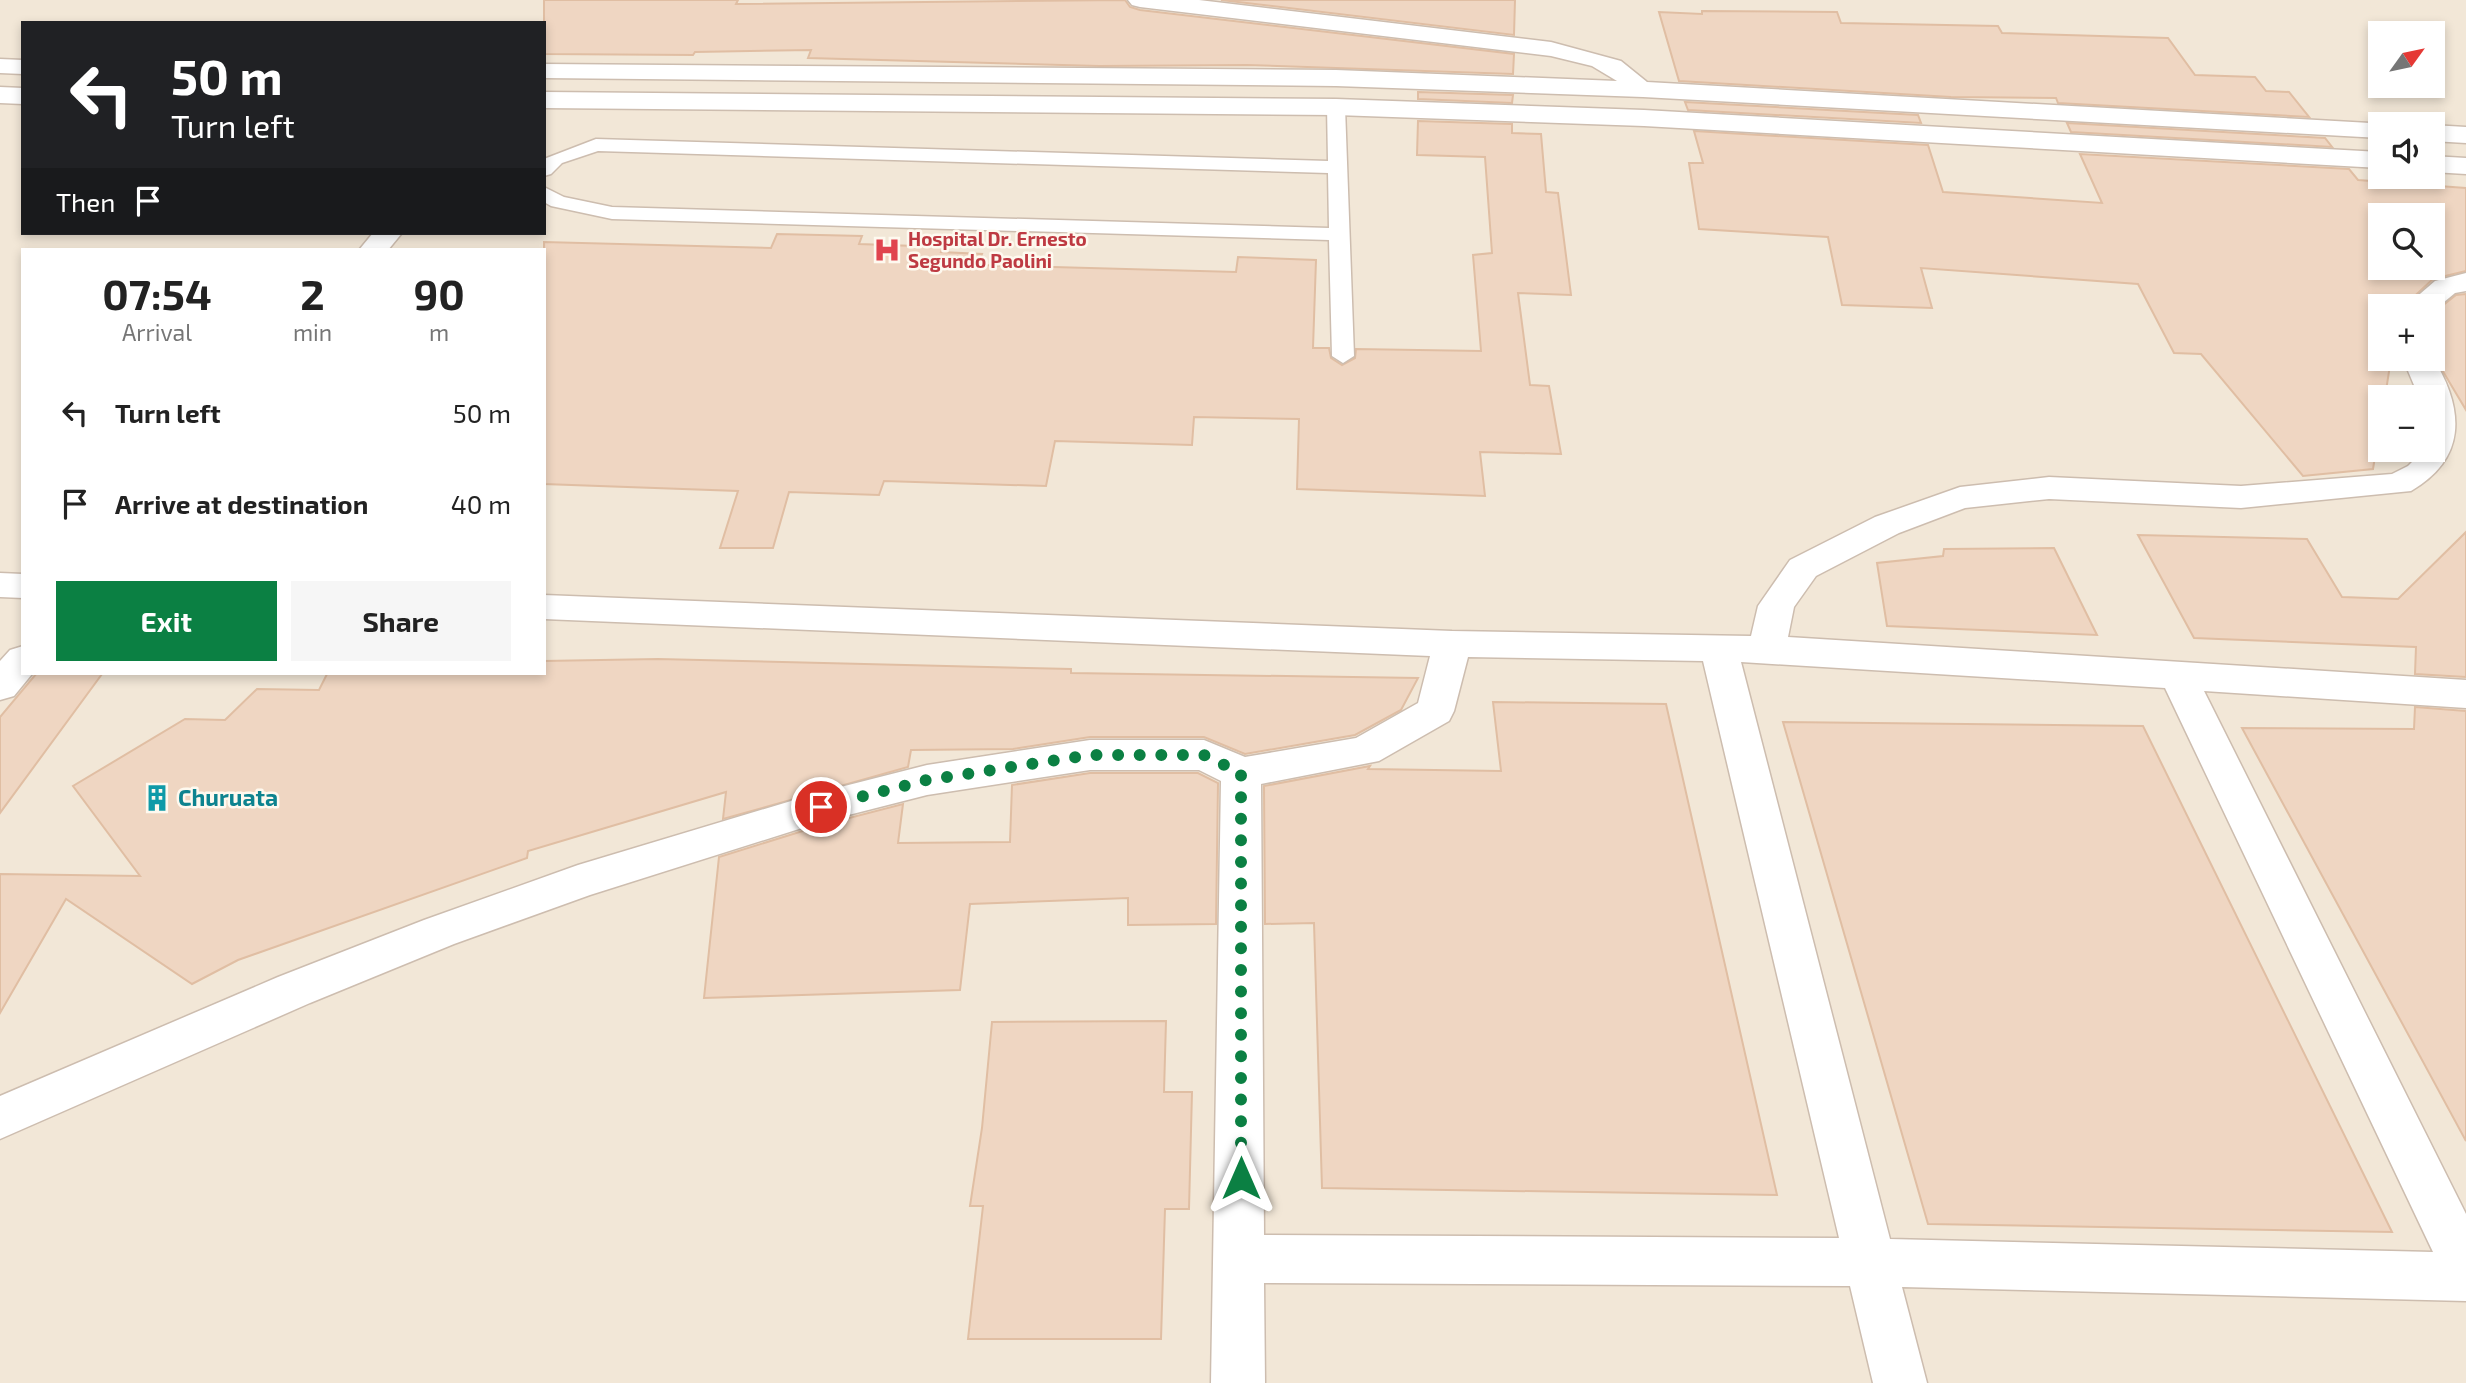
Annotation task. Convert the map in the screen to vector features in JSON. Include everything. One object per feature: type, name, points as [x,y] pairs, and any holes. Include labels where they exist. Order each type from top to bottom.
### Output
[{"type":"street","points":[[1140,0],[1551,49],[1595,59],[1625,72],[1640,89],[1644,118]]},
{"type":"street","points":[[0,66],[21,66]]},
{"type":"street","points":[[546,71],[1336,78],[1640,89],[2368,129]]},
{"type":"street","points":[[0,95],[21,96]]},
{"type":"street","points":[[546,100],[1336,107],[1644,118],[2368,159]]},
{"type":"street","points":[[2445,134],[2466,135]]},
{"type":"street","points":[[2445,164],[2466,166]]},
{"type":"street","points":[[2436,294],[2445,287],[2466,282]]},
{"type":"street","points":[[1767,649],[1776,606],[1803,568],[1887,524],[1961,498],[2003,491],[2049,488],[2241,497],[2399,484],[2417,478],[2443,459],[2448,445],[2448,431],[2424,371]]},
{"type":"street","points":[[0,585],[21,586]]},
{"type":"street","points":[[546,607],[1452,644],[1767,649],[2179,678],[2466,694]]},
{"type":"street","points":[[0,1118],[294,990],[439,932],[590,878],[821,807],[927,780],[1090,755],[1204,755],[1241,773],[1365,751],[1435,710],[1452,644]]},
{"type":"street","points":[[1719,648],[1900,1383]]},
{"type":"street","points":[[0,686],[21,661]]},
{"type":"street","points":[[2179,678],[2466,1267]]},
{"type":"street","points":[[1238,1383],[1241,1259],[1241,773]]},
{"type":"street","points":[[1241,1259],[1871,1262],[2466,1277]]},
{"type":"lane","points":[[1336,107],[1343,356]]},
{"type":"lane","points":[[546,168],[555,159],[596,145],[1338,167]]},
{"type":"lane","points":[[546,194],[558,202],[612,213],[1339,234]]},
{"type":"shaded area","points":[[0,0],[2466,0],[2466,1383],[0,1383]]},
{"type":"building","points":[[544,0],[738,0],[736,4],[1125,0],[1130,7],[1140,10],[1514,54],[1513,74],[1247,65],[1099,66],[808,58],[811,50],[695,52],[693,55],[546,54]]},
{"type":"building","points":[[1221,0],[1515,0],[1514,35]]},
{"type":"building","points":[[1702,11],[1837,12],[1841,23],[1998,26],[2002,33],[2168,38],[2195,75],[2255,77],[2266,91],[2289,92],[2309,117],[2058,103],[2056,98],[1951,97],[1679,81],[1659,12],[1702,14]]},
{"type":"building","points":[[1418,92],[1513,95],[1512,103],[1418,99]]},
{"type":"building","points":[[1685,102],[1918,115],[1921,123],[1688,110]]},
{"type":"building","points":[[1418,121],[1512,124],[1512,133],[1541,134],[1546,192],[1558,193],[1571,295],[1518,293],[1530,385],[1549,386],[1561,454],[1480,452],[1485,496],[1297,489],[1299,419],[1194,417],[1192,445],[1055,441],[1046,486],[884,481],[879,495],[789,492],[773,548],[720,548],[738,491],[546,484],[544,242],[771,248],[777,234],[862,236],[859,244],[943,247],[941,252],[982,254],[978,265],[1236,272],[1238,257],[1316,260],[1313,348],[1329,348],[1331,358],[1342,365],[1355,358],[1356,349],[1481,351],[1473,255],[1492,253],[1485,157],[1417,155]]},
{"type":"building","points":[[2067,123],[2325,138],[2332,147],[2071,132]]},
{"type":"building","points":[[1694,131],[1928,145],[1943,192],[2102,203],[2080,154],[2349,169],[2358,180],[2368,181],[2368,189],[2466,188],[2466,271],[2445,276],[2445,203],[2368,203],[2368,280],[2432,280],[2417,294],[2368,294],[2368,371],[2389,371],[2387,385],[2368,385],[2368,462],[2374,462],[2373,469],[2303,476],[2201,354],[2174,353],[2138,284],[1921,268],[1932,308],[1842,305],[1828,237],[1699,229],[1689,163],[1703,163]]},
{"type":"building","points":[[2466,294],[2466,410],[2443,371],[2445,371],[2445,304],[2456,295]]},
{"type":"building","points":[[2466,532],[2466,677],[2415,674],[2416,647],[2194,638],[2138,535],[2307,539],[2342,597],[2398,599]]},
{"type":"building","points":[[2054,548],[2097,635],[1887,626],[1877,563],[1943,556],[1944,549]]},
{"type":"building","points":[[658,659],[1071,669],[1071,673],[1418,678],[1401,710],[1355,735],[1245,754],[1204,737],[1090,737],[1013,749],[911,750],[908,767],[723,819],[726,792],[528,851],[527,858],[238,960],[192,984],[66,899],[0,1013],[0,874],[140,876],[73,786],[185,719],[225,720],[257,689],[319,690],[326,675],[546,675],[546,661]]},
{"type":"building","points":[[35,675],[101,675],[0,813],[0,717]]},
{"type":"building","points":[[1493,702],[1666,704],[1777,1195],[1322,1188],[1314,923],[1265,924],[1264,786],[1370,766],[1368,769],[1501,771]]},
{"type":"building","points":[[2415,707],[2466,711],[2466,1141],[2242,728],[2414,729]]},
{"type":"building","points":[[1783,722],[2143,726],[2392,1232],[1928,1224]]},
{"type":"building","points":[[1090,773],[1198,773],[1218,783],[1216,924],[1128,925],[1128,898],[970,904],[960,990],[704,998],[719,857],[822,825],[903,804],[898,843],[1010,842],[1012,785]]},
{"type":"building","points":[[1166,1021],[1164,1092],[1192,1092],[1189,1209],[1165,1209],[1161,1339],[968,1339],[983,1206],[970,1206],[982,1128],[992,1022]]},
{"type":"place","name":"Hospital Dr. Ernesto Segundo Paolini","points":[[887,250]]},
{"type":"place","name":"Churuata","points":[[157,798]]},
{"type":"route","points":[[821,807],[927,780],[1090,755],[1204,755],[1241,773],[1241,1178]]}]
